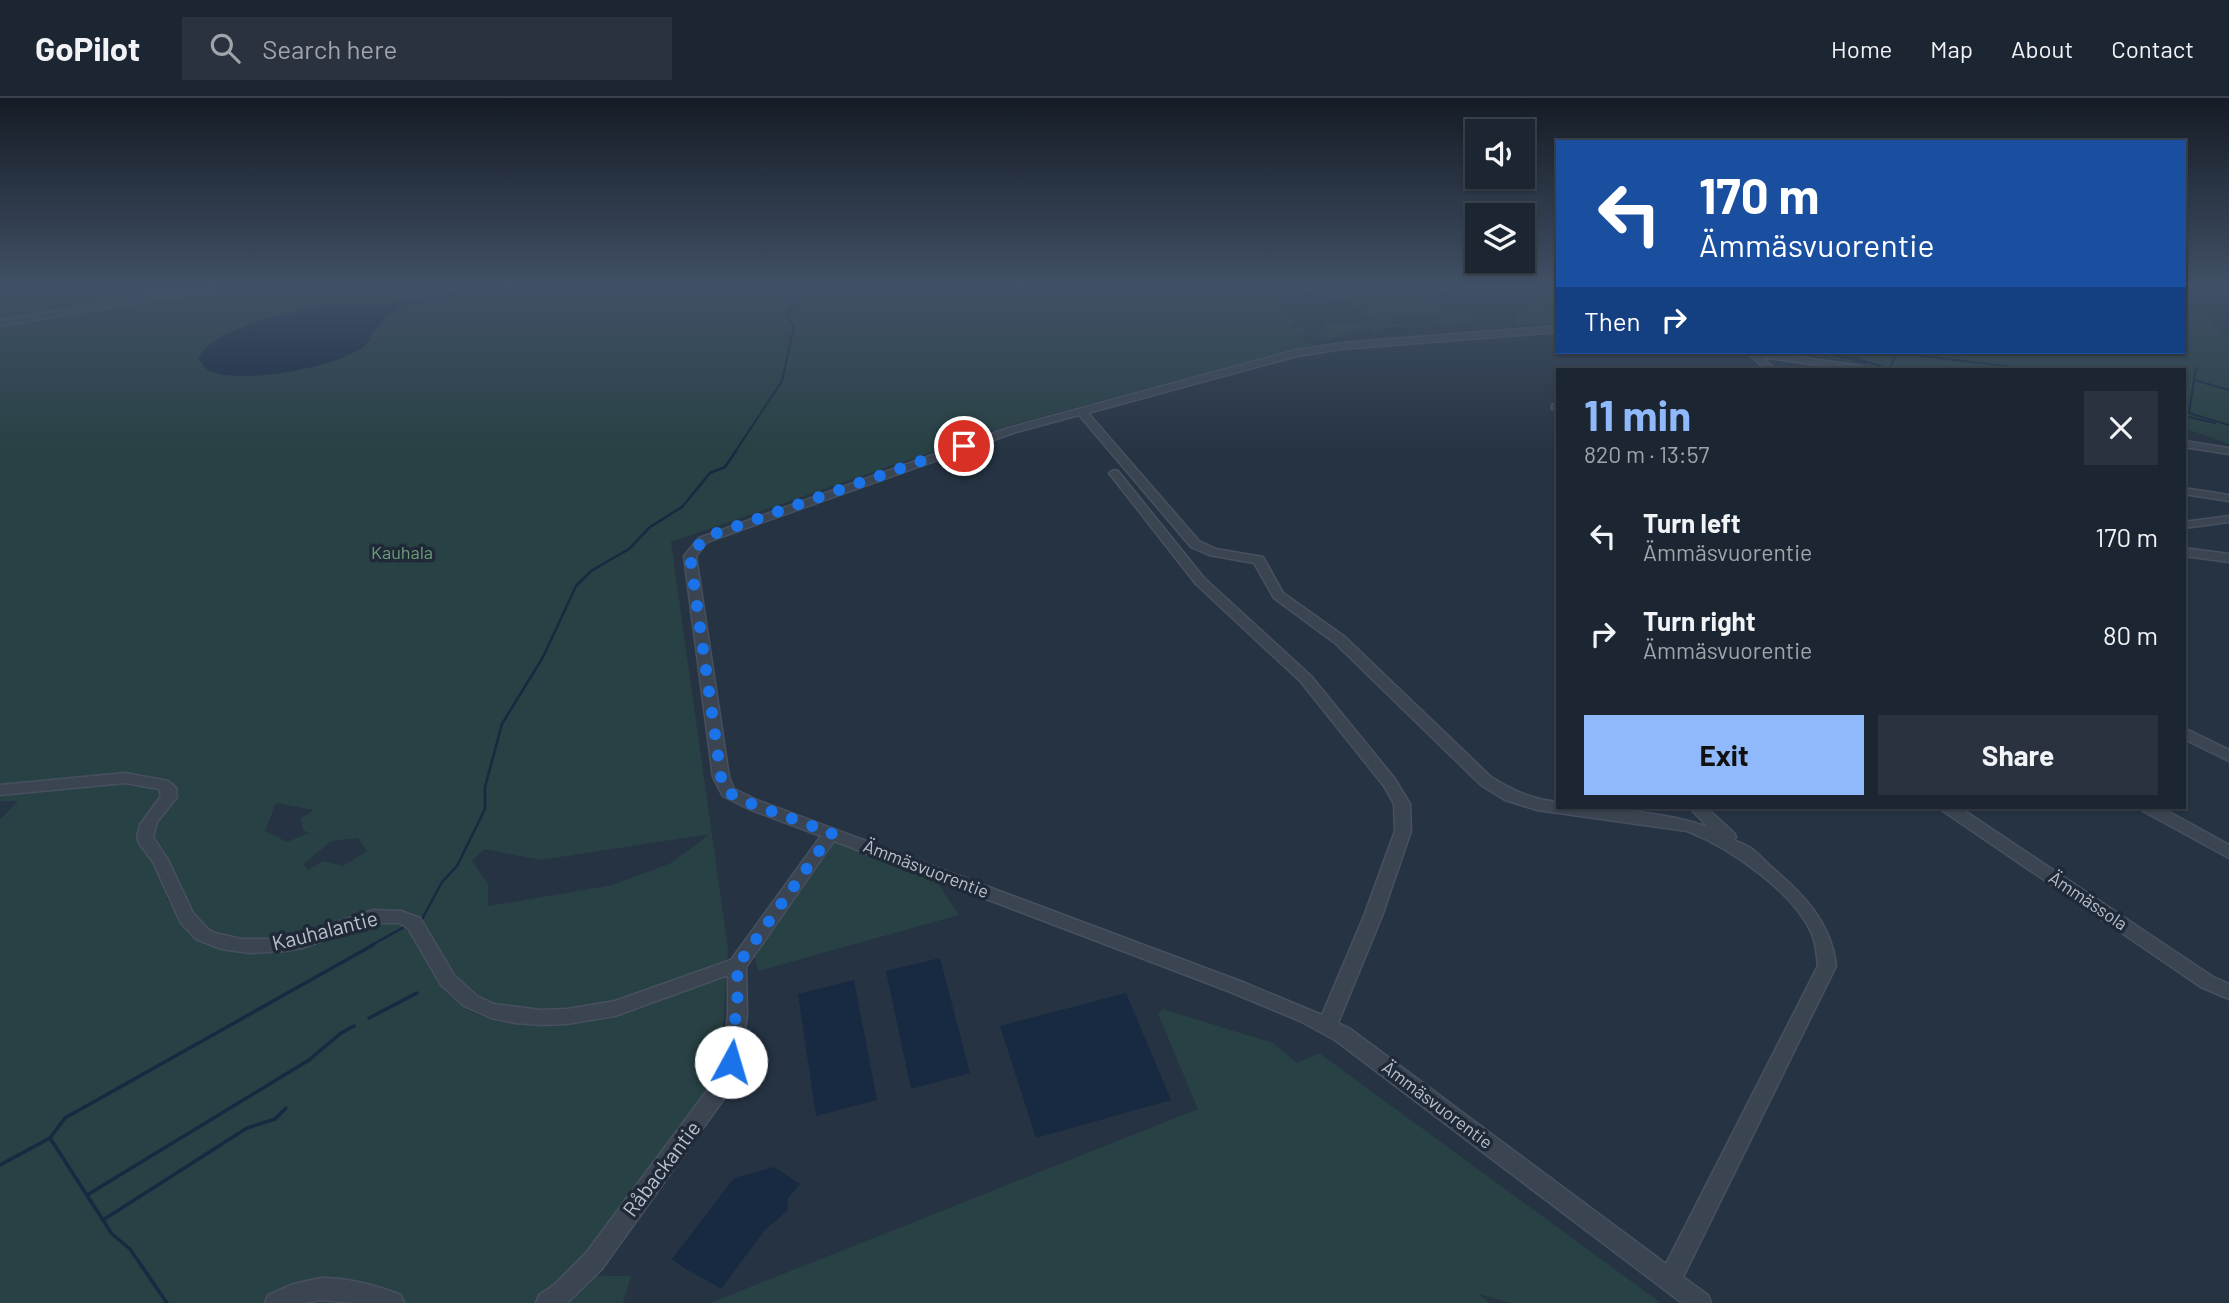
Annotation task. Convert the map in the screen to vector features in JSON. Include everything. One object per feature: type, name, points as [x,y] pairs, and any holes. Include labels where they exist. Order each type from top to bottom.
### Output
[{"type":"street","name":"Ämmäsvuorentie","points":[[1422,340],[1316,349],[1080,410],[1013,429],[703,540],[690,556],[721,777],[727,792],[754,805],[1234,986],[1342,1034],[1700,1303]]},
{"type":"street","points":[[1752,354],[1766,368]]},
{"type":"street","points":[[1763,354],[1854,368]]},
{"type":"street","points":[[1080,410],[1195,544],[1213,552],[1259,561],[1278,595],[1340,640],[1486,781],[1510,796],[1556,808]]},
{"type":"street","points":[[2186,444],[2229,451]]},
{"type":"street","points":[[1114,473],[1200,581],[1306,679],[1390,783],[1402,804],[1403,831],[1373,916],[1327,1026]]},
{"type":"street","points":[[2186,491],[2229,498]]},
{"type":"street","points":[[2186,525],[2229,519]]},
{"type":"street","points":[[2186,552],[2229,558]]},
{"type":"street","points":[[2186,734],[2229,756]]},
{"type":"street","name":"Kauhalantie","points":[[0,790],[125,778],[163,785],[168,788],[169,797],[152,818],[146,830],[146,841],[173,884],[175,898],[182,911],[204,935],[225,943],[262,947],[301,941],[381,916],[405,917],[414,923],[452,986],[472,1004],[497,1013],[536,1016],[604,1012],[737,966]]},
{"type":"street","points":[[1565,809],[1689,827],[1716,836],[1748,856]]},
{"type":"street","points":[[1670,1280],[1827,966],[1828,950],[1818,928],[1798,901],[1700,809]]},
{"type":"street","name":"Ämmässola","points":[[1951,809],[2207,982],[2229,992]]},
{"type":"street","points":[[2152,809],[2229,852]]},
{"type":"street","points":[[737,966],[832,833]]},
{"type":"street","name":"Råbackantie","points":[[547,1303],[571,1285],[594,1261],[729,1073],[738,992],[737,966]]},
{"type":"street","points":[[276,1303],[306,1290],[323,1287],[393,1303]]},
{"type":"green space","name":"Kauhala","points":[[0,340],[1307,340],[1315,344],[1007,426],[671,542],[728,949],[721,1056],[713,1087],[581,1276],[631,1276],[623,1303],[0,1303],[0,820],[18,801],[0,801]],"holes":[[[152,780],[166,783],[173,791],[173,797],[155,818],[150,829],[150,839],[177,880],[178,897],[207,932],[228,941],[264,944],[301,938],[382,913],[408,914],[418,921],[428,934],[457,985],[476,999],[510,1010],[591,1008],[629,1002],[614,1018],[568,1025],[495,1021],[469,1011],[447,993],[411,925],[385,918],[278,948],[234,948],[208,942],[194,932],[167,899],[162,869],[143,843],[143,832],[165,798],[160,787],[143,785]],[[276,803],[314,810],[301,818],[303,830],[309,833],[287,842],[265,831]],[[710,834],[671,863],[613,885],[488,906],[488,884],[472,861],[484,849],[541,860]],[[358,838],[367,851],[343,866],[323,861],[308,870],[304,864],[331,841]]]},
{"type":"green space","points":[[2186,340],[2229,340],[2229,444],[2186,429],[2186,368],[1880,368],[1798,354],[2186,354]]},
{"type":"green space","points":[[832,841],[935,879],[959,915],[758,971],[753,952]]},
{"type":"green space","points":[[1163,1009],[1273,1043],[1297,1063],[1319,1053],[1661,1303],[1511,1303],[1479,1294],[1490,1303],[710,1303],[1198,1109],[1158,1014]]},
{"type":"water","points":[[217,340],[370,340],[361,349],[343,358],[268,375],[222,375],[208,370],[198,359]]},
{"type":"water","points":[[940,958],[970,1073],[911,1089],[886,971]]},
{"type":"water","points":[[854,980],[877,1100],[816,1116],[798,994]]},
{"type":"water","points":[[1126,993],[1171,1100],[1036,1138],[1000,1026]]},
{"type":"water","points":[[774,1167],[800,1184],[788,1198],[787,1211],[765,1230],[721,1289],[672,1259],[734,1178]]},
{"type":"waterway","points":[[735,452],[782,381],[791,340]]},
{"type":"waterway","points":[[1828,354],[1865,363]]},
{"type":"waterway","points":[[1840,354],[1888,368]]},
{"type":"waterway","points":[[1890,368],[1896,354]]},
{"type":"waterway","points":[[1905,354],[2023,368]]},
{"type":"waterway","points":[[2194,379],[2196,368]]},
{"type":"waterway","points":[[2229,390],[2194,380],[2189,413],[2229,425]]},
{"type":"waterway","points":[[2186,416],[2215,423]]},
{"type":"waterway","points":[[422,919],[442,882],[457,866],[485,809],[485,787],[502,724],[543,657],[576,586],[591,571],[629,549],[650,527],[682,507],[710,473],[725,467],[736,451]]},
{"type":"waterway","points":[[370,946],[406,926]]},
{"type":"waterway","points":[[50,1138],[65,1118],[373,945]]},
{"type":"waterway","points":[[369,1018],[417,993]]},
{"type":"waterway","points":[[87,1195],[309,1060],[341,1033],[354,1026]]},
{"type":"waterway","points":[[103,1220],[247,1128],[275,1119],[286,1108]]},
{"type":"waterway","points":[[0,1165],[50,1138]]},
{"type":"waterway","points":[[50,1138],[112,1234],[130,1249],[167,1303]]},
{"type":"route","points":[[731,1062],[738,992],[737,966],[832,833],[754,805],[727,792],[721,777],[690,556],[703,540],[717,533],[964,446]]}]
